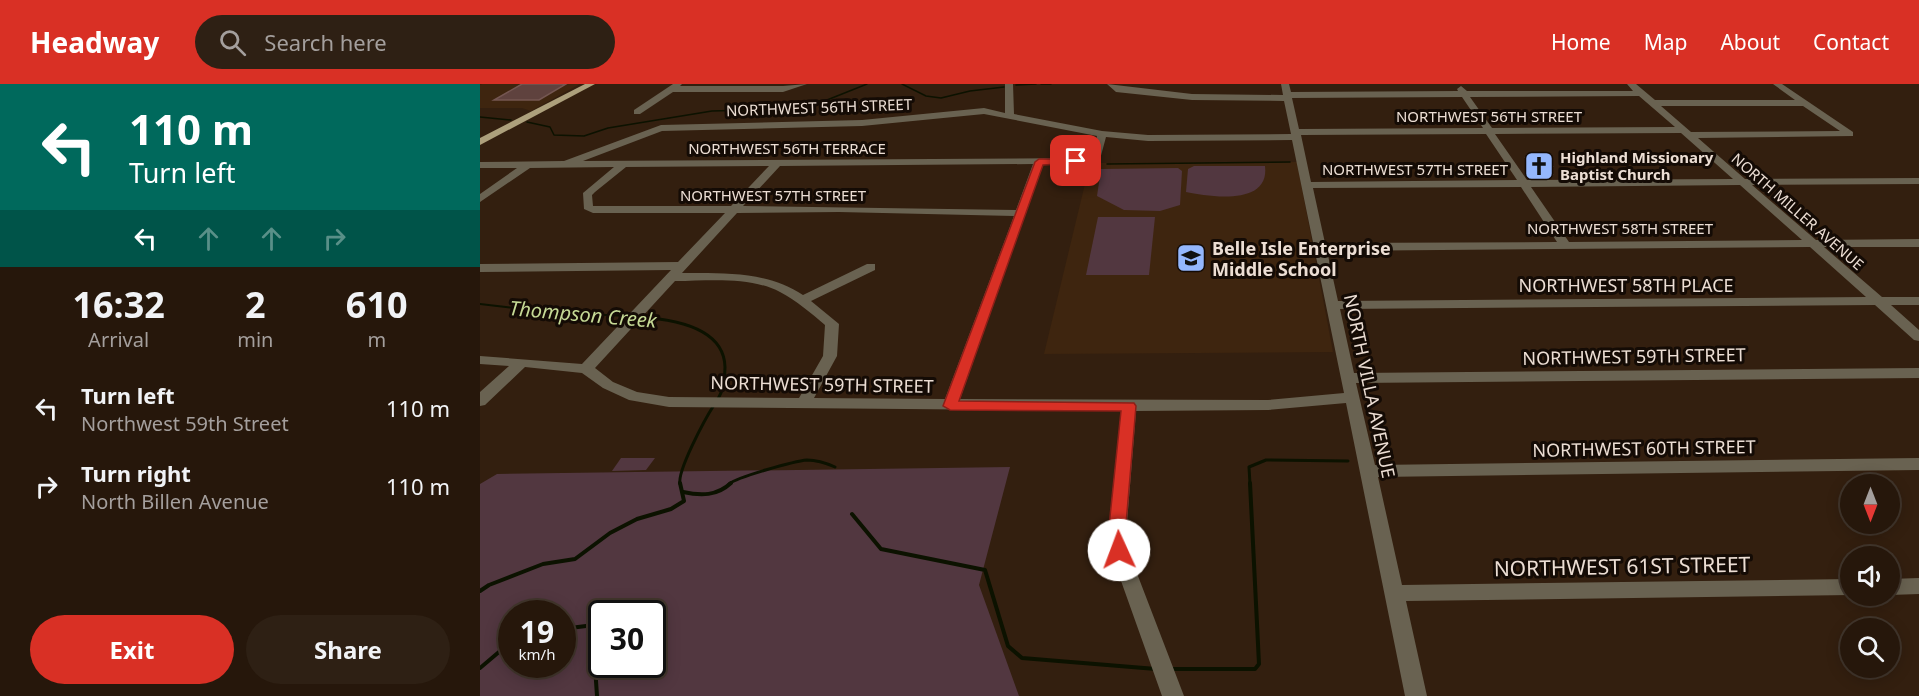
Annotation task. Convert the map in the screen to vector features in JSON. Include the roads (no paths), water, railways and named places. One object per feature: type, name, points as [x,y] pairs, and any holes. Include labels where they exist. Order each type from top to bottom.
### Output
[{"type":"main road","points":[[480,142],[587,85]]},
{"type":"street","points":[[637,112],[675,86],[783,89],[803,84]]},
{"type":"street","points":[[1458,84],[1565,245]]},
{"type":"street","name":"NORTH MILLER AVENUE","points":[[1631,84],[1919,337]]},
{"type":"street","points":[[1777,84],[1806,103]]},
{"type":"street","points":[[1010,86],[1010,115]]},
{"type":"street","points":[[1113,86],[1192,97],[1287,92],[1641,93]]},
{"type":"street","name":"NORTH VILLA AVENUE","points":[[1287,92],[1416,696]]},
{"type":"street","points":[[1652,103],[1806,103]]},
{"type":"street","name":"NORTHWEST 56TH STREET","points":[[564,165],[661,128],[862,123],[984,111],[1102,134],[1148,138],[1489,131],[1850,134],[1806,103]]},
{"type":"street","name":"NORTHWEST 56TH TERRACE","points":[[480,165],[1095,161],[1102,134]]},
{"type":"street","points":[[586,369],[777,162]]},
{"type":"street","points":[[950,406],[1039,162]]},
{"type":"street","name":"NORTHWEST 57TH STREET","points":[[624,164],[591,190],[587,195],[588,207],[593,210],[734,209],[1020,213]]},
{"type":"street","points":[[480,199],[527,165]]},
{"type":"street","name":"NORTHWEST 57TH STREET","points":[[1306,185],[1919,181]]},
{"type":"street","name":"NORTHWEST 58TH STREET","points":[[1321,247],[1919,243]]},
{"type":"street","points":[[480,268],[680,266]]},
{"type":"street","points":[[802,300],[871,267]]},
{"type":"street","points":[[671,277],[724,276],[771,283],[802,300],[831,324],[830,356],[804,402]]},
{"type":"street","name":"NORTHWEST 58TH PLACE","points":[[1333,306],[1919,301]]},
{"type":"street","name":"NORTHWEST 59TH STREET","points":[[480,360],[586,369],[608,385],[642,398],[669,402],[804,402],[950,406],[1268,405],[1353,397]]},
{"type":"street","points":[[480,401],[522,362]]},
{"type":"street","name":"NORTHWEST 59TH STREET","points":[[1349,378],[1919,373]]},
{"type":"street","points":[[1129,406],[1117,536],[1119,550],[1167,678]]},
{"type":"street","name":"NORTHWEST 60TH STREET","points":[[1369,471],[1919,464]]},
{"type":"street","points":[[1900,587],[1919,586]]},
{"type":"street","name":"NORTHWEST 61ST STREET","points":[[1394,593],[1840,587]]},
{"type":"waterway","points":[[527,122],[550,127],[554,135],[584,136],[608,128],[712,111],[748,110],[827,100],[867,84]]},
{"type":"waterway","points":[[902,84],[926,96],[941,98],[970,91],[1004,87]]},
{"type":"waterway","points":[[1016,85],[1036,84]]},
{"type":"waterway","points":[[1041,84],[1051,84]]},
{"type":"waterway","points":[[480,117],[511,120]]},
{"type":"waterway","points":[[1107,164],[1290,162]]},
{"type":"waterway","name":"Thompson Creek","points":[[480,304],[559,313],[629,316]]},
{"type":"waterway","name":"Thompson Creek","points":[[650,318],[639,317],[666,320],[694,327],[716,342],[722,353],[725,367],[724,384],[718,399]]},
{"type":"waterway","name":"Thompson Creek","points":[[680,483],[687,457],[714,405]]},
{"type":"waterway","points":[[729,484],[779,466],[807,460],[835,467]]},
{"type":"waterway","points":[[1250,484],[1249,467],[1266,460],[1348,461]]},
{"type":"waterway","name":"Thompson Creek","points":[[480,591],[489,585],[543,564],[575,559],[610,533],[637,519],[671,509],[684,501],[680,483]]},
{"type":"waterway","points":[[683,492],[714,493],[731,483]]},
{"type":"waterway","points":[[1172,669],[1255,669],[1259,664],[1250,483]]},
{"type":"waterway","points":[[852,514],[881,549],[985,570],[1008,646],[1022,658],[1156,669]]},
{"type":"waterway","name":"Thompson Creek","points":[[576,627],[588,626]]},
{"type":"waterway","name":"Thompson Creek","points":[[480,668],[498,653]]},
{"type":"waterway","name":"Thompson Creek","points":[[596,678],[597,696]]},
{"type":"place","name":"Highland Missionary Baptist Church","points":[[1539,166]]},
{"type":"place","name":"Belle Isle Enterprise Middle School","points":[[1191,258]]}]
